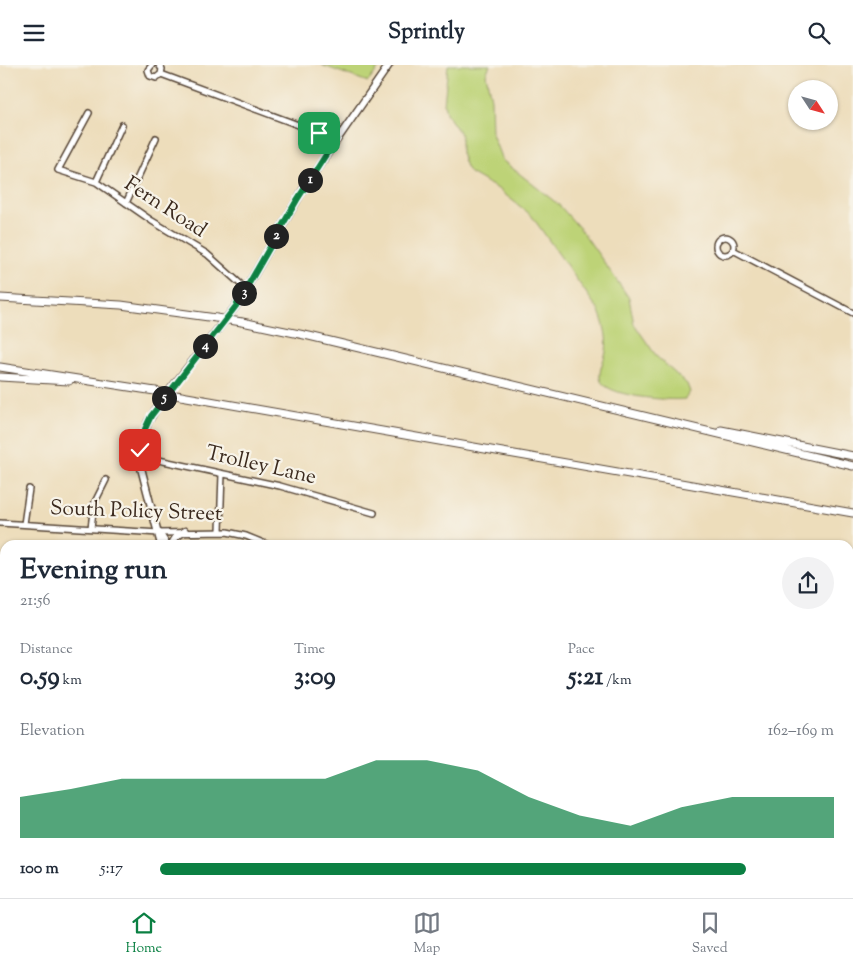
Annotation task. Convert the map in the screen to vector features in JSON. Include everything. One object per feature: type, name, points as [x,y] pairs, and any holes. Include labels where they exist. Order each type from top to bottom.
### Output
[{"type":"highway","points":[[0,298],[121,305],[242,322],[853,466]]},
{"type":"highway","points":[[0,367],[104,382],[853,513]]},
{"type":"highway","points":[[0,377],[104,382]]},
{"type":"highway","points":[[651,417],[853,456]]},
{"type":"main road","points":[[160,540],[141,471],[140,456],[145,429],[155,409],[230,314],[297,200],[336,139],[389,65]]},
{"type":"main road","points":[[174,540],[185,531]]},
{"type":"main road","points":[[159,533],[164,540]]},
{"type":"street","points":[[152,65],[148,70],[150,76],[156,78],[161,74],[162,69],[159,65]]},
{"type":"street","points":[[161,74],[336,139]]},
{"type":"street","name":"Fern Road","points":[[89,113],[58,170],[96,182],[207,254],[246,289]]},
{"type":"street","points":[[96,182],[122,125]]},
{"type":"street","points":[[126,203],[156,138]]},
{"type":"street","points":[[733,251],[853,313]]},
{"type":"street","name":"Trolley Lane","points":[[140,456],[280,485],[374,513]]},
{"type":"street","points":[[220,531],[222,474]]},
{"type":"street","points":[[91,528],[94,504],[106,479]]},
{"type":"street","points":[[24,524],[29,489]]},
{"type":"street","points":[[14,523],[25,512]]},
{"type":"street","name":"South Policy Street","points":[[0,523],[159,533],[220,531],[256,540]]},
{"type":"green space","points":[[321,65],[381,65],[368,82]]},
{"type":"green space","points":[[448,65],[490,65],[486,74],[491,99],[492,134],[502,160],[559,205],[582,231],[629,298],[634,324],[657,357],[687,384],[690,392],[685,399],[652,398],[624,394],[612,390],[604,384],[600,375],[606,352],[606,336],[599,311],[531,215],[498,189],[470,173],[466,167],[461,153],[461,135],[446,113],[444,104]]},
{"type":"route","points":[[140,450],[145,429],[151,416],[236,306],[297,200],[336,139],[319,133]]}]
